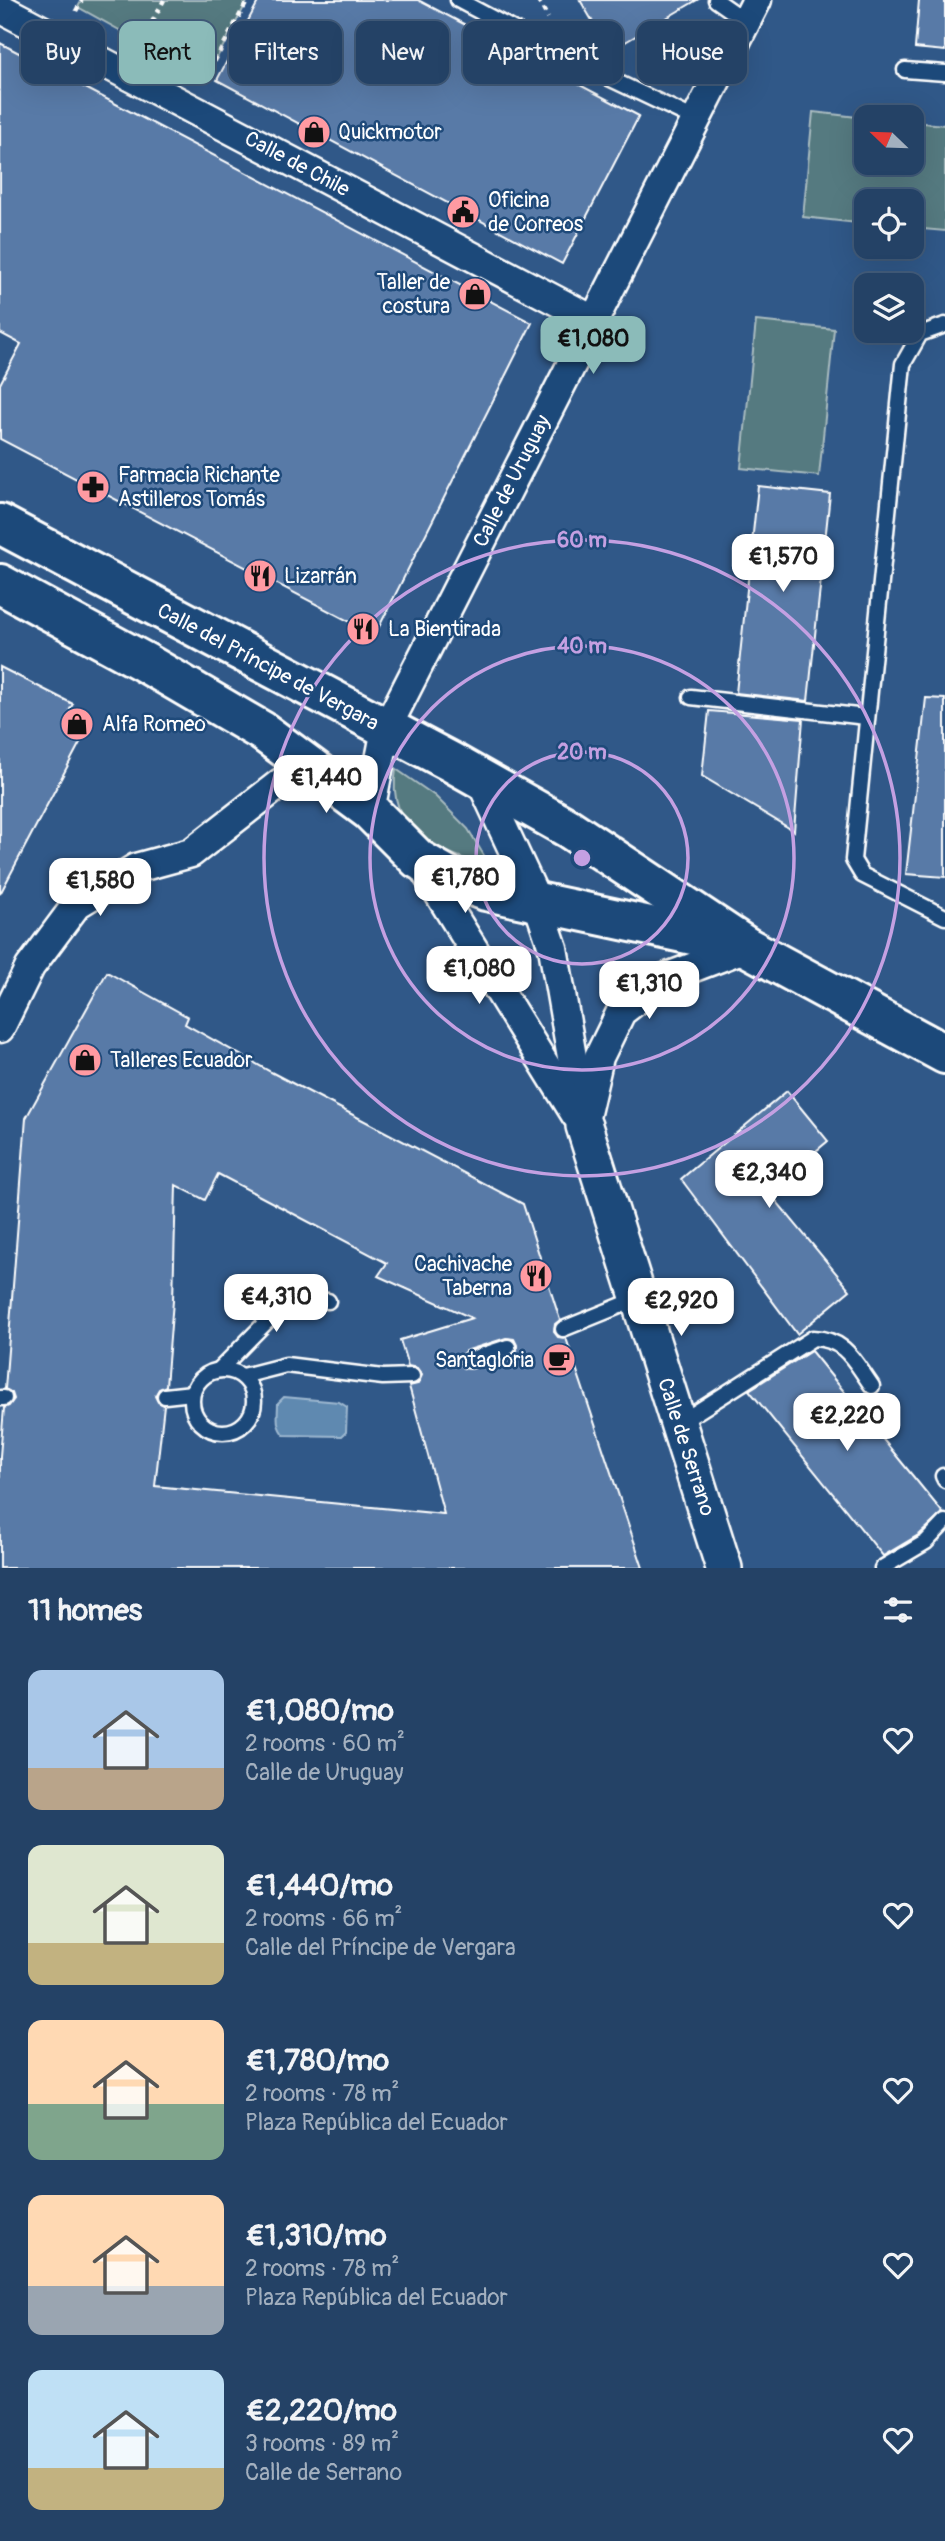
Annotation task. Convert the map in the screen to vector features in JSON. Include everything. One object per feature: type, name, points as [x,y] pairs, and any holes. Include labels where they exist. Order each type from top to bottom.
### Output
[{"type":"main road","name":"Calle del Príncipe de Vergara","points":[[0,524],[450,762],[568,828],[747,947],[945,1054]]},
{"type":"main road","name":"Calle del Príncipe de Vergara","points":[[0,584],[189,687],[262,731],[370,811],[418,859],[453,879],[486,891],[747,947]]},
{"type":"street","name":"Calle de Chile","points":[[0,8],[119,70]]},
{"type":"street","name":"Calle de Uruguay","points":[[370,811],[386,729],[751,11]]},
{"type":"street","name":"Calle de Chile","points":[[145,84],[593,320]]},
{"type":"street","points":[[0,1028],[30,967],[77,904],[136,868],[191,853],[282,782],[317,772]]},
{"type":"street","points":[[481,781],[537,901],[553,947],[583,1126]]},
{"type":"street","points":[[418,859],[583,1126]]},
{"type":"street","points":[[583,1126],[599,1057],[621,1012],[665,978],[747,947]]},
{"type":"street","name":"Calle de Serrano","points":[[583,1126],[724,1568]]},
{"type":"lane","points":[[458,0],[573,61],[695,119]]},
{"type":"lane","points":[[716,0],[751,11]]},
{"type":"lane","points":[[905,70],[945,73]]},
{"type":"lane","points":[[945,325],[920,334],[903,364],[853,860],[862,875],[945,917]]},
{"type":"lane","points":[[691,697],[866,716]]},
{"type":"lane","points":[[219,1370],[284,1304],[297,1298],[328,1301]]},
{"type":"lane","points":[[563,1329],[639,1298]]},
{"type":"lane","points":[[678,1424],[813,1338],[827,1339],[843,1346],[872,1386]]},
{"type":"lane","points":[[469,1360],[508,1348]]},
{"type":"lane","points":[[243,1376],[286,1364],[383,1377],[412,1376]]},
{"type":"lane","points":[[219,1370],[232,1371],[243,1376],[254,1397],[254,1410],[247,1421],[238,1429],[227,1432],[214,1432],[203,1426],[195,1417],[192,1405],[192,1393],[198,1382],[219,1370]]},
{"type":"lane","points":[[165,1396],[192,1393]]},
{"type":"lane","points":[[882,1568],[926,1542],[945,1522]]},
{"type":"path","points":[[153,21],[164,0]]},
{"type":"path","points":[[190,108],[247,0]]},
{"type":"green space","points":[[82,0],[248,0],[237,21],[229,21],[229,35],[215,61],[215,21],[119,21],[119,30],[78,7]]},
{"type":"green space","points":[[813,112],[854,117],[854,175],[924,175],[924,123],[945,125],[945,231],[924,229],[924,189],[854,189],[854,223],[803,217]]},
{"type":"green space","points":[[756,321],[834,329],[819,476],[741,468]]},
{"type":"green space","points":[[396,769],[435,796],[468,829],[491,867],[436,846],[408,824],[399,809],[395,791]]},
{"type":"water","points":[[284,1397],[339,1402],[347,1407],[346,1432],[342,1436],[284,1435],[278,1424],[278,1403]]},
{"type":"building","points":[[259,0],[418,0],[463,24],[463,84],[578,84],[639,116],[562,264],[217,80],[229,57],[229,84],[342,84],[342,21],[248,21]]},
{"type":"building","points":[[580,0],[697,0],[661,21],[637,21],[637,35],[623,43],[623,21],[592,21]]},
{"type":"building","points":[[919,0],[945,0],[945,51],[915,48]]},
{"type":"building","points":[[0,43],[21,54],[21,84],[78,84],[532,323],[375,635],[0,439],[0,384],[21,344],[0,333]]},
{"type":"building","points":[[758,486],[830,494],[808,701],[736,693]]},
{"type":"building","points":[[0,667],[73,704],[70,709],[93,718],[0,894]]},
{"type":"building","points":[[926,698],[945,699],[945,877],[906,874]]},
{"type":"building","points":[[709,711],[803,719],[794,831],[702,776]]},
{"type":"building","points":[[107,972],[188,1017],[185,1024],[271,1072],[523,1204],[560,1320],[555,1324],[554,1332],[558,1337],[566,1338],[643,1568],[0,1568],[0,1456],[4,1408],[14,1399],[12,1393],[5,1389],[26,1118]],"holes":[[[218,1174],[387,1263],[378,1276],[472,1318],[400,1340],[408,1366],[417,1368],[422,1375],[418,1384],[409,1386],[444,1514],[155,1486],[164,1405],[158,1402],[155,1396],[159,1389],[166,1386],[173,1301],[176,1185],[205,1200]],[[506,1338],[514,1339],[517,1345],[512,1356],[471,1369],[463,1368],[460,1364],[460,1357],[465,1351]]]},
{"type":"building","points":[[787,1091],[828,1141],[768,1191],[850,1290],[797,1334],[681,1179]]},
{"type":"building","points":[[811,1351],[943,1513],[920,1534],[883,1556],[749,1390]]},
{"type":"place","name":"Quickmotor","points":[[314,132]]},
{"type":"place","name":"Oficina de Correos","points":[[463,212]]},
{"type":"place","name":"Taller de costura","points":[[475,294]]},
{"type":"place","name":"Farmacia Richante Astilleros Tomás","points":[[93,487]]},
{"type":"place","name":"Lizarrán","points":[[260,576]]},
{"type":"place","name":"La Bientirada","points":[[363,629]]},
{"type":"place","name":"Alfa Romeo","points":[[77,724]]},
{"type":"place","name":"Talleres Ecuador","points":[[85,1060]]},
{"type":"place","name":"Cachivache Taberna","points":[[536,1276]]},
{"type":"place","name":"Santagloria","points":[[559,1360]]}]
